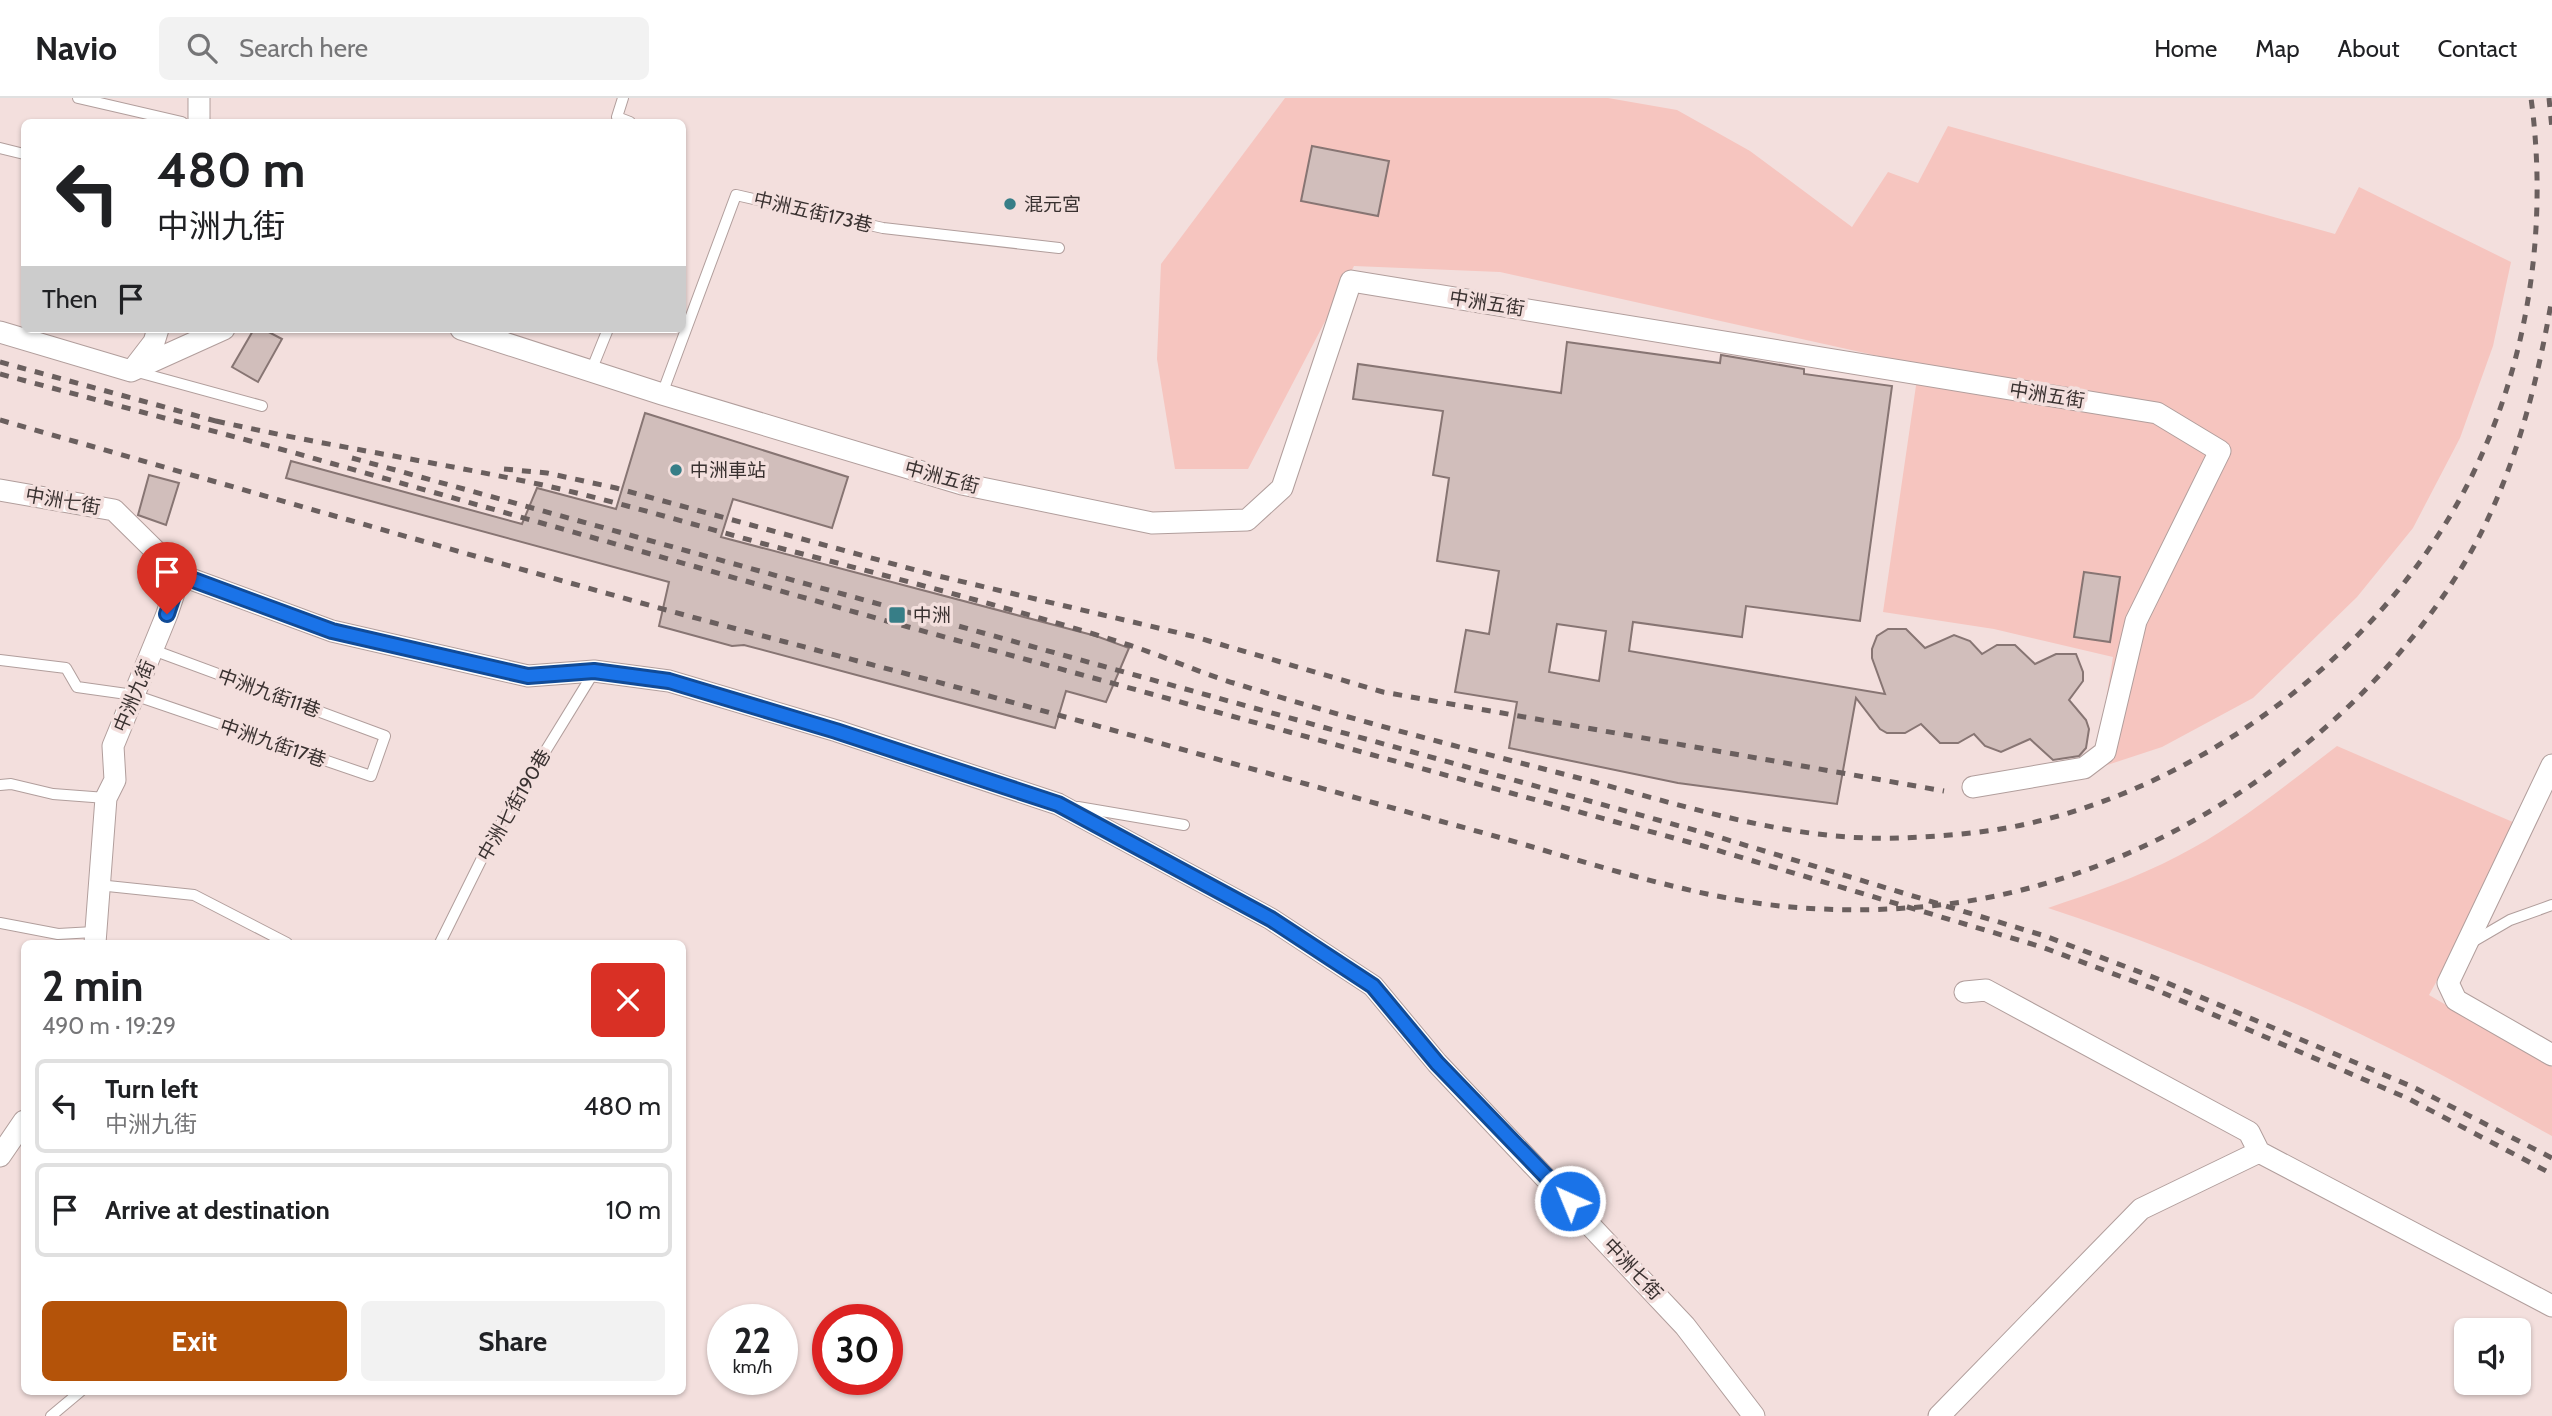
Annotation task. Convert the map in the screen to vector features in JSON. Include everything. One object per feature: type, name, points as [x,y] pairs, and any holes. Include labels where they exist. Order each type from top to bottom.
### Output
[{"type":"street","points":[[199,119],[200,98]]},
{"type":"street","name":"中洲五街","points":[[473,333],[662,394],[962,484],[1152,523],[1247,520],[1282,488],[1351,281],[2157,412],[2220,451],[2136,621],[2105,752],[2084,768],[1973,787]]},
{"type":"street","points":[[0,332],[131,371],[215,333]]},
{"type":"street","points":[[131,371],[154,342],[157,333]]},
{"type":"street","name":"中洲七街","points":[[0,490],[114,510],[180,575],[332,631],[528,676],[594,671],[669,681],[836,731],[1058,804],[1271,919],[1373,986],[1437,1063],[1685,1326],[1754,1416]]},
{"type":"street","name":"中洲九街","points":[[94,937],[106,798],[116,780],[113,746],[153,650],[180,575]]},
{"type":"street","points":[[2552,765],[2451,972],[2450,992],[2456,1000],[2552,1055]]},
{"type":"street","points":[[1965,992],[1986,990],[1998,996],[2249,1132],[2259,1152],[2552,1306]]},
{"type":"street","points":[[0,1156],[21,1125]]},
{"type":"street","points":[[1939,1416],[2141,1209],[2259,1152]]},
{"type":"lane","points":[[78,98],[169,119]]},
{"type":"lane","points":[[622,119],[617,117],[623,98]]},
{"type":"lane","points":[[0,148],[21,153]]},
{"type":"lane","name":"中洲五街173巷","points":[[686,329],[736,195],[883,228],[1059,248]]},
{"type":"lane","points":[[591,371],[606,333]]},
{"type":"lane","name":"中洲五街173巷","points":[[662,394],[685,333]]},
{"type":"lane","points":[[131,371],[262,407]]},
{"type":"lane","name":"中洲九街11巷","points":[[153,650],[386,736]]},
{"type":"lane","points":[[0,660],[66,668],[77,687],[134,695]]},
{"type":"lane","name":"中洲七街190巷","points":[[441,940],[492,838],[594,671]]},
{"type":"lane","name":"中洲九街17巷","points":[[134,695],[371,776],[386,736]]},
{"type":"lane","points":[[0,785],[11,784],[53,794],[106,798]]},
{"type":"lane","points":[[1058,804],[1184,825]]},
{"type":"lane","points":[[97,885],[194,895],[281,940]]},
{"type":"lane","points":[[2463,949],[2510,920],[2552,905]]},
{"type":"lane","points":[[0,923],[58,934],[94,937]]},
{"type":"lane","points":[[51,1416],[76,1395]]},
{"type":"shaded area","points":[[1285,98],[1608,98],[1677,110],[1750,151],[1852,227],[1888,172],[1918,183],[1948,126],[2335,234],[2359,187],[2511,262],[2493,346],[2460,438],[2413,528],[2357,597],[2253,698],[2162,747],[2095,769],[2113,657],[1994,629],[1883,612],[1919,365],[1500,272],[1354,266],[1248,469],[1175,469],[1157,359],[1161,264]]},
{"type":"shaded area","points":[[2337,746],[2522,826],[2429,995],[2552,1067],[2552,1136],[2417,1062],[2312,1011],[2181,956],[2048,908],[2130,878],[2199,845],[2260,805]]},
{"type":"building","points":[[1312,146],[1389,161],[1378,216],[1301,201]]},
{"type":"building","points":[[252,333],[271,333],[282,339],[258,382],[232,367]]},
{"type":"building","points":[[1567,342],[1720,363],[1721,355],[1804,369],[1804,374],[1892,386],[1860,621],[1746,606],[1742,637],[1633,622],[1629,651],[1885,694],[1872,658],[1872,649],[1877,636],[1888,629],[1906,629],[1925,648],[1954,635],[1970,641],[1982,654],[1997,645],[2015,645],[2035,664],[2056,654],[2076,654],[2083,672],[2083,681],[2069,700],[2086,720],[2089,729],[2086,748],[2079,756],[2053,760],[2030,739],[2001,752],[1985,746],[1974,734],[1958,743],[1940,743],[1921,724],[1905,733],[1887,733],[1880,729],[1856,698],[1837,804],[1678,783],[1509,748],[1517,702],[1455,692],[1466,630],[1489,634],[1499,571],[1437,561],[1449,478],[1433,475],[1443,411],[1353,399],[1358,364],[1561,393]],"holes":[[[1557,624],[1606,631],[1599,681],[1549,672]]]},
{"type":"building","points":[[645,413],[848,477],[832,528],[733,499],[721,537],[1096,636],[1129,648],[1106,702],[1066,691],[1055,728],[744,645],[732,646],[659,626],[669,582],[286,478],[291,461],[522,524],[537,488],[616,509]]},
{"type":"building","points":[[149,475],[179,483],[166,525],[138,515]]},
{"type":"building","points":[[2084,572],[2120,577],[2110,642],[2074,637]]},
{"type":"railway","points":[[216,421],[498,476],[626,506],[1041,618],[1129,645],[1223,680],[1326,711],[1746,822],[1824,835],[1863,838],[1955,835],[1991,830],[2043,820],[2100,803],[2156,779],[2210,751],[2261,717],[2310,679],[2355,638],[2396,593],[2431,546],[2461,496],[2487,443],[2507,388],[2522,332],[2532,274],[2537,215],[2531,98]]},
{"type":"railway","points":[[2549,98],[2552,129]]},
{"type":"railway","points":[[0,420],[652,606],[1022,705],[1640,878],[1755,903],[1822,909],[1885,909],[1948,904],[2010,893],[2105,863],[2168,834],[2230,799],[2288,758],[2342,713],[2391,662],[2435,608],[2472,550],[2501,490],[2512,459],[2539,363],[2552,298]]},
{"type":"railway","points":[[0,362],[223,423]]},
{"type":"railway","points":[[0,374],[295,453],[883,620],[1703,846],[2042,947],[2154,989],[2407,1098],[2552,1174]]},
{"type":"railway","points":[[352,458],[1705,833],[2045,936],[2158,979],[2413,1087],[2552,1158]]},
{"type":"railway","points":[[504,469],[547,473],[616,488],[930,574],[1192,636],[1383,692],[1944,791]]},
{"type":"place","name":"混元宮","points":[[1010,204]]},
{"type":"place","name":"中洲車站","points":[[676,470]]},
{"type":"place","name":"中洲","points":[[897,615]]},
{"type":"route","points":[[167,614],[180,575],[332,631],[401,644],[528,676],[594,671],[669,681],[836,731],[1058,804],[1271,919],[1373,986],[1437,1063],[1570,1201]]}]
